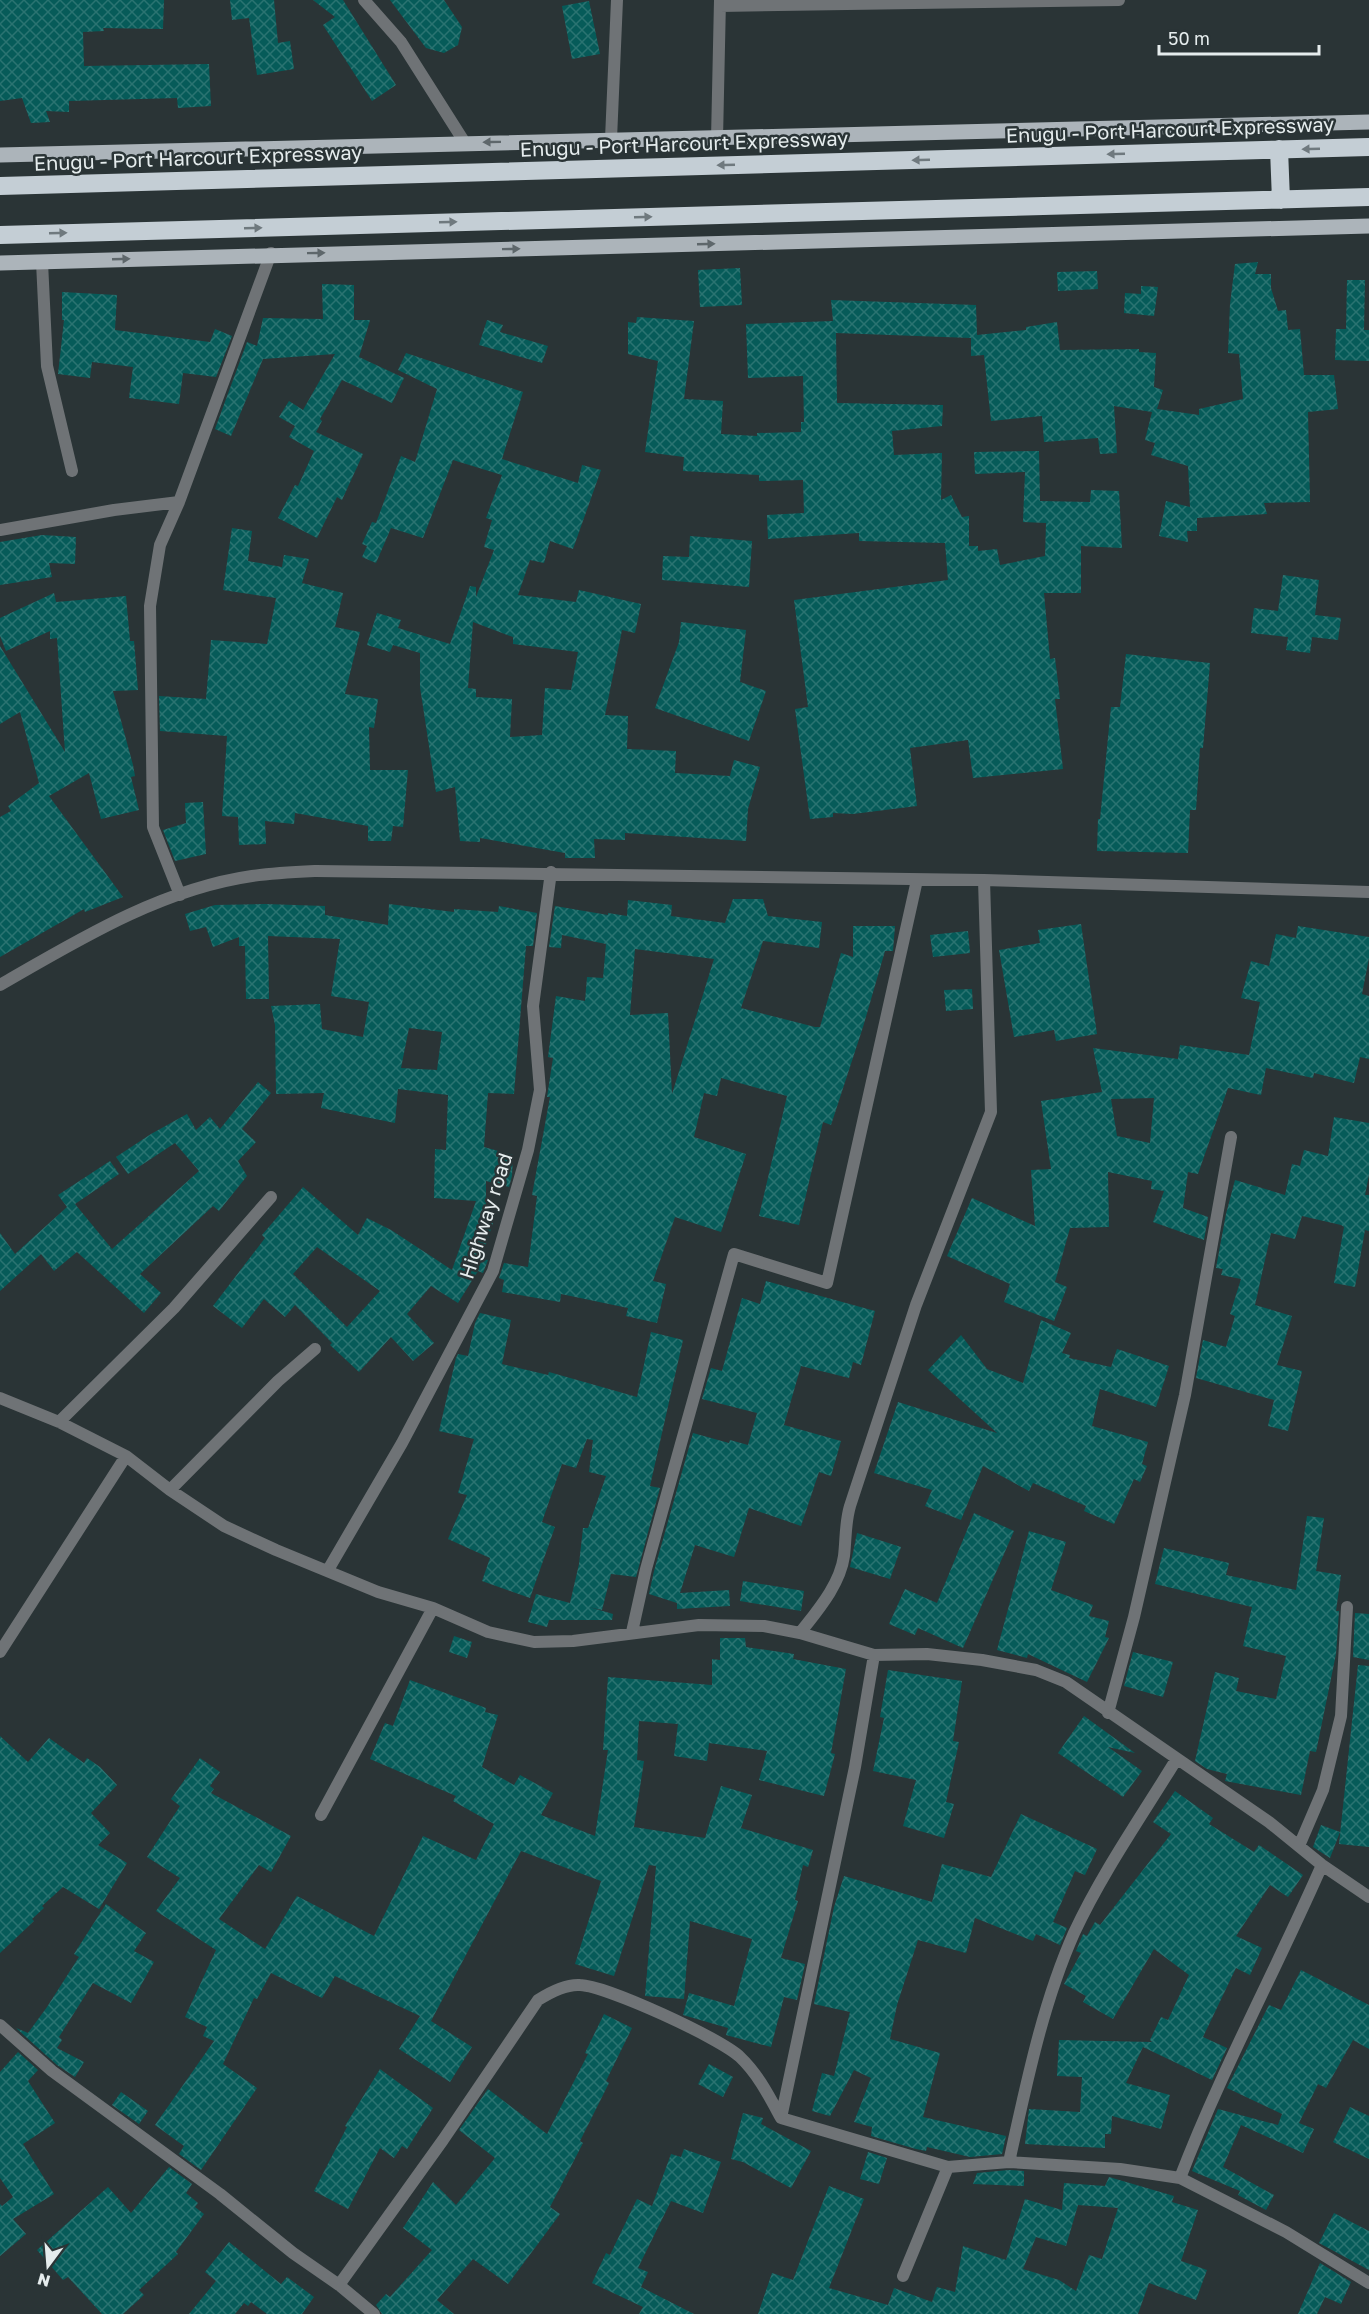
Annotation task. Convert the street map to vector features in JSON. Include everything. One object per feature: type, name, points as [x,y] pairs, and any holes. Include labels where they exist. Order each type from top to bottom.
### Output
[{"type":"highway","name":"Enugu - Port Harcourt Expressway","points":[[0,186],[1369,147]]},
{"type":"highway","points":[[1279,149],[1281,200]]},
{"type":"highway","points":[[0,235],[1369,197]]},
{"type":"main road","name":"Enugu - Port Harcourt Expressway","points":[[0,155],[1369,122]]},
{"type":"main road","points":[[0,263],[1369,225]]},
{"type":"street","points":[[364,0],[401,42],[465,143]]},
{"type":"street","points":[[611,139],[616,0]]},
{"type":"street","points":[[717,139],[720,3],[1119,0]]},
{"type":"street","points":[[180,895],[153,827],[150,606],[160,545],[179,502],[271,254]]},
{"type":"street","points":[[42,261],[47,366],[72,471]]},
{"type":"street","points":[[0,530],[114,510],[179,502]]},
{"type":"street","points":[[0,985],[97,930],[180,895],[251,876],[316,871],[551,872],[984,880],[1369,892]]},
{"type":"street","name":"Highway road","points":[[328,1570],[402,1443],[493,1271],[528,1150],[540,1089],[533,1006],[551,872]]},
{"type":"street","points":[[632,1632],[646,1569],[734,1254],[827,1283],[917,880]]},
{"type":"street","points":[[800,1633],[820,1607],[841,1569],[844,1525],[850,1506],[916,1305],[991,1112],[984,880]]},
{"type":"street","points":[[1108,1713],[1134,1617],[1185,1395],[1231,1137]]},
{"type":"street","points":[[59,1422],[174,1308],[271,1197]]},
{"type":"street","points":[[170,1490],[278,1381],[315,1348]]},
{"type":"street","points":[[0,1398],[59,1422],[126,1456],[170,1490],[224,1526],[378,1592],[433,1608],[488,1632],[534,1642],[573,1641],[699,1625],[764,1626],[800,1633],[874,1655],[927,1654],[982,1660],[1036,1670],[1066,1682],[1269,1822],[1322,1865],[1369,1897]]},
{"type":"street","points":[[0,1652],[126,1456]]},
{"type":"street","points":[[1299,1846],[1323,1790],[1341,1716],[1347,1607]]},
{"type":"street","points":[[321,1815],[433,1608]]},
{"type":"street","points":[[781,2118],[855,1767],[874,1655]]},
{"type":"street","points":[[1009,2162],[1038,2039],[1074,1934],[1103,1877],[1176,1760]]},
{"type":"street","points":[[1180,2178],[1205,2114],[1285,1950],[1322,1865]]},
{"type":"street","points":[[339,2285],[443,2140],[537,2001],[551,1992],[580,1985],[621,1996],[717,2041],[739,2056],[762,2084],[781,2118],[948,2167],[1009,2162],[1120,2169],[1180,2178],[1286,2232],[1369,2283]]},
{"type":"street","points":[[0,2025],[52,2071],[220,2194],[374,2314]]},
{"type":"street","points":[[903,2276],[948,2167]]},
{"type":"building","points":[[0,0],[164,0],[163,29],[103,28],[104,31],[83,32],[84,66],[209,64],[211,106],[178,108],[177,98],[69,101],[69,112],[46,111],[50,122],[31,123],[22,98],[0,101]]},
{"type":"building","points":[[230,0],[274,0],[278,43],[290,41],[294,69],[257,75],[249,18],[232,20]]},
{"type":"building","points":[[313,0],[343,0],[396,85],[372,101],[323,25],[335,17]]},
{"type":"building","points":[[390,0],[444,0],[462,27],[458,45],[444,53],[426,48]]},
{"type":"building","points":[[589,1],[600,54],[572,59],[562,6]]},
{"type":"building","points":[[1258,262],[1255,274],[1271,274],[1271,288],[1278,311],[1286,310],[1288,330],[1300,329],[1304,375],[1334,375],[1338,409],[1308,412],[1310,502],[1264,503],[1267,514],[1197,518],[1197,531],[1187,531],[1188,542],[1159,536],[1166,501],[1190,507],[1188,466],[1151,455],[1155,443],[1145,440],[1152,412],[1114,406],[1117,453],[1100,454],[1098,438],[1044,442],[1042,416],[991,421],[984,355],[971,356],[971,338],[836,333],[837,403],[943,405],[942,426],[892,431],[894,455],[942,453],[941,500],[951,495],[962,517],[969,516],[969,546],[978,546],[978,551],[997,549],[1000,565],[1045,556],[1046,523],[1023,522],[1025,472],[975,474],[974,452],[1039,451],[1040,501],[1090,502],[1091,490],[1119,491],[1122,548],[1081,546],[1081,593],[1044,593],[1050,659],[1055,658],[1060,699],[1055,699],[1063,769],[973,778],[968,740],[910,748],[917,806],[853,814],[833,813],[833,817],[810,819],[795,709],[808,707],[794,600],[948,580],[945,543],[859,541],[859,533],[768,539],[767,515],[804,513],[803,480],[759,481],[759,475],[683,471],[684,457],[645,452],[658,361],[628,354],[628,322],[636,323],[637,317],[694,321],[684,399],[723,401],[721,434],[757,436],[757,433],[801,432],[801,422],[804,422],[803,376],[748,378],[746,324],[833,321],[831,300],[976,305],[977,335],[1026,330],[1026,327],[1057,322],[1060,350],[1139,349],[1139,352],[1156,353],[1154,387],[1163,390],[1157,409],[1199,415],[1199,409],[1243,399],[1239,354],[1228,353],[1230,304],[1235,264]]},
{"type":"building","points":[[740,268],[742,305],[700,307],[698,270]]},
{"type":"building","points":[[1097,271],[1098,289],[1058,291],[1057,272]]},
{"type":"building","points":[[1347,280],[1365,280],[1364,330],[1369,330],[1369,361],[1335,360],[1336,329],[1346,329]]},
{"type":"building","points":[[322,284],[354,285],[354,320],[370,320],[359,357],[404,378],[392,403],[342,380],[320,419],[322,421],[316,432],[363,454],[342,500],[337,497],[317,538],[278,518],[295,485],[298,486],[314,451],[289,437],[295,426],[279,417],[289,401],[303,410],[335,354],[263,359],[231,436],[215,429],[247,342],[257,346],[263,318],[323,319]]},
{"type":"building","points":[[1141,286],[1158,287],[1154,316],[1124,313],[1125,293],[1141,294]]},
{"type":"building","points":[[62,292],[117,295],[115,330],[210,342],[215,329],[232,336],[216,377],[183,373],[179,404],[129,398],[133,367],[92,362],[90,378],[58,374],[64,320],[62,320]]},
{"type":"building","points":[[487,320],[503,325],[500,332],[548,346],[542,363],[479,345]]},
{"type":"building","points":[[406,353],[523,392],[502,459],[578,483],[582,465],[601,470],[573,549],[550,541],[544,563],[530,560],[518,595],[576,602],[579,590],[641,604],[635,633],[622,630],[605,715],[628,716],[627,749],[676,751],[675,773],[730,776],[734,760],[760,767],[748,809],[746,841],[625,833],[625,840],[594,839],[595,858],[565,858],[565,853],[480,838],[480,842],[460,841],[455,787],[436,792],[420,687],[420,653],[393,645],[390,652],[367,645],[377,613],[401,620],[398,628],[450,644],[470,586],[476,587],[476,597],[494,550],[484,547],[492,520],[486,518],[502,475],[453,460],[423,538],[391,528],[376,563],[362,557],[367,546],[362,544],[372,522],[376,523],[401,456],[415,462],[437,389],[398,370]],"holes":[[[473,622],[513,637],[513,644],[578,652],[571,690],[545,688],[542,735],[510,737],[512,699],[476,697],[476,689],[468,688]]]},
{"type":"building","points":[[232,528],[252,531],[248,561],[282,567],[284,555],[309,559],[302,583],[343,593],[335,627],[360,632],[345,694],[378,699],[374,728],[369,727],[370,770],[408,770],[403,827],[393,826],[391,841],[368,841],[368,826],[295,813],[294,824],[265,821],[266,844],[239,845],[238,817],[222,816],[227,736],[160,731],[159,696],[206,699],[211,640],[267,644],[276,598],[223,590]]},
{"type":"building","points":[[42,535],[76,537],[75,564],[49,563],[52,577],[0,585],[0,542]]},
{"type":"building","points":[[690,536],[752,541],[749,587],[662,580],[663,556],[689,557]]},
{"type":"building","points":[[1283,575],[1319,580],[1315,615],[1341,618],[1338,640],[1312,637],[1310,653],[1286,650],[1288,637],[1251,633],[1254,608],[1278,611]]},
{"type":"building","points":[[54,593],[56,602],[126,596],[130,641],[134,641],[138,690],[113,691],[133,765],[135,776],[131,777],[139,810],[101,819],[89,773],[49,796],[123,897],[85,912],[84,909],[0,957],[0,817],[11,811],[8,806],[39,783],[20,712],[0,724],[0,646],[65,752],[57,638],[50,639],[50,631],[6,651],[0,636],[0,618]]},
{"type":"building","points":[[681,622],[746,630],[740,682],[766,691],[749,741],[655,708],[679,642]]},
{"type":"building","points":[[1126,654],[1210,663],[1203,748],[1200,748],[1196,810],[1190,810],[1188,853],[1097,851],[1098,819],[1100,819],[1111,707],[1120,707]]},
{"type":"building","points":[[203,802],[206,854],[175,861],[163,830],[186,823],[185,803]]},
{"type":"building","points":[[733,899],[763,899],[768,916],[822,922],[819,948],[763,941],[741,1008],[815,1027],[820,1027],[841,953],[853,957],[853,926],[895,926],[893,951],[885,951],[831,1125],[823,1122],[799,1225],[759,1216],[787,1096],[721,1078],[717,1096],[704,1093],[694,1137],[746,1154],[721,1232],[675,1217],[653,1281],[666,1284],[657,1323],[626,1316],[628,1308],[561,1294],[560,1302],[502,1292],[504,1280],[499,1278],[504,1263],[528,1267],[537,1196],[532,1195],[550,1097],[547,1097],[553,1058],[548,1057],[556,996],[585,1001],[587,977],[603,978],[606,944],[562,935],[561,948],[549,947],[555,906],[627,916],[628,900],[672,905],[671,916],[725,923]],"holes":[[[635,949],[714,959],[672,1094],[668,1013],[630,1015]]]},
{"type":"building","points":[[389,904],[454,912],[454,909],[498,912],[499,906],[537,913],[533,946],[526,946],[514,1094],[488,1093],[484,1147],[513,1155],[509,1187],[486,1181],[486,1220],[493,1223],[481,1259],[488,1260],[483,1273],[478,1271],[458,1303],[431,1286],[407,1314],[434,1343],[413,1361],[391,1337],[359,1372],[330,1345],[332,1343],[295,1305],[285,1317],[264,1299],[242,1328],[213,1306],[265,1238],[262,1235],[303,1187],[358,1235],[367,1218],[391,1230],[452,1270],[476,1201],[434,1198],[435,1149],[446,1150],[448,1095],[398,1089],[395,1123],[321,1108],[324,1093],[276,1094],[275,1025],[271,1006],[320,1004],[322,1029],[363,1037],[369,1002],[331,996],[340,939],[268,936],[269,999],[246,999],[245,946],[239,946],[239,937],[213,947],[206,927],[190,931],[185,914],[215,905],[325,906],[325,915],[388,925]],"holes":[[[409,1028],[442,1032],[437,1070],[401,1068]],[[317,1247],[380,1291],[347,1327],[293,1274]]]},
{"type":"building","points":[[1081,924],[1097,1034],[1056,1041],[1054,1030],[1014,1037],[999,950],[1040,943],[1038,930]]},
{"type":"building","points":[[1298,926],[1369,937],[1369,958],[1362,994],[1369,996],[1369,1059],[1360,1057],[1354,1083],[1314,1073],[1313,1078],[1266,1068],[1261,1095],[1228,1088],[1198,1174],[1188,1172],[1183,1208],[1208,1217],[1204,1240],[1153,1222],[1164,1191],[1151,1189],[1152,1181],[1108,1172],[1109,1227],[1070,1228],[1055,1282],[1067,1287],[1054,1321],[1004,1302],[1010,1284],[947,1256],[972,1198],[1035,1226],[1031,1170],[1051,1169],[1041,1101],[1102,1092],[1093,1048],[1178,1059],[1180,1045],[1249,1055],[1260,1002],[1241,998],[1251,961],[1269,966],[1276,934],[1296,938]],"holes":[[[1154,1098],[1150,1143],[1117,1136],[1111,1099]]]},
{"type":"building","points":[[968,931],[970,953],[933,957],[930,935]]},
{"type":"building","points":[[972,989],[973,1009],[946,1011],[944,990]]},
{"type":"building","points":[[258,1082],[271,1093],[242,1129],[256,1142],[238,1161],[247,1176],[219,1211],[213,1206],[140,1274],[161,1293],[144,1313],[77,1252],[54,1271],[41,1254],[0,1291],[0,1233],[15,1254],[67,1207],[58,1195],[110,1161],[119,1174],[75,1204],[112,1249],[199,1171],[175,1143],[128,1174],[116,1157],[187,1114],[196,1130],[210,1117],[220,1129]]},
{"type":"building","points":[[1334,1117],[1369,1123],[1369,1175],[1365,1195],[1369,1195],[1369,1231],[1365,1230],[1355,1287],[1334,1283],[1344,1227],[1341,1225],[1302,1216],[1295,1239],[1271,1233],[1255,1305],[1292,1316],[1277,1365],[1302,1371],[1288,1431],[1268,1426],[1274,1400],[1196,1378],[1203,1340],[1226,1347],[1235,1316],[1230,1314],[1241,1279],[1221,1275],[1223,1269],[1216,1268],[1235,1180],[1285,1195],[1292,1164],[1300,1166],[1304,1150],[1328,1156]]},
{"type":"building","points":[[766,1281],[875,1311],[861,1365],[853,1362],[849,1378],[801,1366],[784,1425],[841,1441],[831,1476],[819,1472],[801,1526],[749,1508],[734,1557],[695,1545],[680,1593],[729,1590],[730,1606],[677,1609],[677,1603],[649,1594],[654,1571],[693,1433],[729,1443],[730,1440],[748,1445],[757,1413],[702,1399],[711,1368],[722,1371],[742,1298],[760,1304]]},
{"type":"building","points":[[480,1313],[511,1320],[502,1364],[548,1375],[549,1372],[637,1397],[651,1332],[683,1340],[650,1486],[660,1488],[636,1577],[611,1574],[602,1610],[589,1607],[613,1614],[612,1620],[549,1620],[547,1627],[528,1622],[536,1594],[570,1603],[579,1564],[583,1528],[588,1528],[606,1476],[589,1472],[593,1440],[587,1439],[576,1468],[562,1464],[542,1522],[555,1527],[530,1598],[482,1581],[490,1558],[448,1539],[467,1495],[458,1493],[474,1439],[439,1431],[456,1358],[458,1354],[468,1356],[475,1323]]},
{"type":"building","points":[[1041,1320],[1071,1333],[1062,1353],[1070,1355],[1069,1358],[1111,1367],[1117,1349],[1169,1366],[1156,1407],[1100,1389],[1092,1426],[1148,1442],[1142,1464],[1147,1466],[1140,1482],[1134,1479],[1114,1524],[1084,1511],[1086,1506],[1033,1483],[1029,1491],[983,1466],[961,1520],[925,1506],[932,1490],[874,1473],[898,1402],[997,1433],[928,1370],[961,1335],[987,1369],[1023,1383]]},
{"type":"building","points":[[974,1513],[1014,1531],[963,1648],[918,1628],[915,1635],[889,1624],[905,1589],[937,1603]]},
{"type":"building","points":[[1307,1516],[1324,1518],[1316,1571],[1341,1575],[1336,1611],[1339,1611],[1336,1654],[1316,1752],[1310,1751],[1301,1795],[1225,1781],[1227,1774],[1207,1769],[1195,1761],[1215,1672],[1239,1678],[1236,1691],[1276,1699],[1286,1656],[1243,1646],[1252,1607],[1155,1584],[1164,1548],[1229,1563],[1226,1575],[1296,1590]]},
{"type":"building","points":[[1029,1531],[1066,1542],[1051,1590],[1093,1605],[1089,1616],[1109,1621],[1105,1637],[1109,1638],[1087,1682],[1028,1654],[1027,1658],[997,1650]]},
{"type":"building","points":[[857,1533],[901,1547],[890,1579],[850,1567]]},
{"type":"building","points":[[743,1581],[804,1591],[801,1611],[740,1601]]},
{"type":"building","points":[[1355,1613],[1369,1614],[1369,1660],[1353,1657]]},
{"type":"building","points":[[454,1636],[472,1642],[467,1658],[449,1652]]},
{"type":"building","points":[[720,1638],[745,1638],[746,1647],[794,1654],[793,1659],[846,1669],[831,1753],[835,1754],[824,1796],[759,1780],[767,1751],[709,1743],[707,1761],[674,1756],[678,1724],[639,1721],[637,1760],[644,1761],[634,1827],[705,1838],[721,1786],[752,1795],[741,1828],[813,1850],[808,1867],[803,1865],[795,1900],[798,1901],[781,1958],[805,1964],[797,2000],[784,1997],[771,2047],[726,2035],[728,2028],[683,2015],[689,1993],[734,2006],[752,1939],[690,1921],[684,1999],[645,1996],[656,1866],[649,1865],[614,1976],[575,1964],[601,1881],[521,1851],[431,2021],[472,2047],[450,2082],[399,2049],[420,2016],[335,1976],[322,1998],[271,1973],[257,1999],[254,1998],[223,2064],[257,2088],[201,2170],[179,2154],[184,2146],[155,2125],[214,2041],[203,2036],[207,2027],[185,2017],[216,1950],[156,1911],[180,1878],[147,1857],[180,1806],[171,1799],[200,1758],[220,1772],[210,1786],[214,1789],[211,1793],[291,1836],[271,1872],[259,1865],[219,1919],[265,1949],[297,1896],[374,1936],[423,1836],[476,1860],[494,1824],[453,1801],[456,1796],[370,1759],[385,1723],[393,1726],[410,1680],[486,1708],[485,1712],[498,1715],[482,1767],[514,1785],[520,1775],[553,1793],[541,1815],[595,1836],[608,1750],[603,1750],[608,1677],[712,1685],[712,1659],[720,1660]]},
{"type":"building","points":[[1133,1652],[1173,1662],[1163,1697],[1124,1686]]},
{"type":"building","points":[[1358,1665],[1369,1666],[1369,1847],[1339,1844]]},
{"type":"building","points":[[888,1670],[962,1681],[953,1741],[959,1742],[946,1802],[954,1804],[944,1838],[903,1826],[916,1780],[873,1771],[884,1718],[880,1717]]},
{"type":"building","points":[[1084,1716],[1135,1753],[1108,1747],[1142,1771],[1123,1797],[1058,1753]]},
{"type":"building","points":[[0,1736],[28,1762],[49,1738],[84,1763],[87,1758],[100,1767],[117,1785],[91,1813],[110,1833],[98,1845],[127,1863],[99,1909],[63,1887],[42,1906],[44,1908],[32,1919],[34,1921],[0,1953]]},
{"type":"building","points":[[1175,1791],[1213,1818],[1209,1824],[1254,1852],[1259,1845],[1303,1875],[1288,1897],[1270,1885],[1236,1936],[1262,1948],[1250,1975],[1236,1968],[1203,2037],[1227,2048],[1212,2080],[1143,2047],[1126,2083],[1170,2095],[1161,2129],[1112,2116],[1111,2134],[1105,2134],[1105,2148],[1025,2144],[1029,2109],[1080,2112],[1082,2077],[1057,2076],[1059,2040],[1152,2042],[1150,2040],[1161,2017],[1168,2020],[1189,1975],[1154,1949],[1113,2019],[1083,2002],[1086,1996],[1064,1984],[1081,1953],[1076,1951],[1083,1934],[1087,1936],[1095,1922],[1100,1925],[1171,1834],[1153,1822]]},
{"type":"building","points":[[1021,1814],[1097,1849],[1085,1875],[1075,1871],[1053,1922],[1067,1928],[1060,1945],[1036,1934],[1033,1941],[975,1918],[966,1953],[918,1940],[897,2005],[890,2039],[940,2053],[923,2117],[1006,2136],[1002,2154],[970,2157],[927,2147],[926,2151],[871,2136],[872,2127],[854,2122],[871,2078],[854,2070],[830,2116],[812,2111],[822,2073],[834,2076],[850,2012],[814,2004],[834,1907],[844,1876],[932,1902],[942,1864],[991,1877]]},
{"type":"building","points":[[1321,1825],[1340,1832],[1330,1858],[1313,1847]]},
{"type":"building","points":[[106,1904],[146,1933],[134,1951],[154,1962],[131,2003],[93,1983],[59,2037],[62,2040],[57,2048],[84,2062],[75,2077],[57,2065],[16,2028],[28,2033],[47,2007],[79,1957],[74,1954]]},
{"type":"building","points":[[1301,1970],[1369,2005],[1369,2049],[1353,2040],[1326,2088],[1318,2084],[1299,2123],[1314,2129],[1303,2153],[1241,2125],[1223,2167],[1274,2195],[1266,2210],[1238,2195],[1240,2191],[1192,2171],[1218,2109],[1278,2125],[1282,2114],[1227,2088],[1269,2005],[1281,2010]]},
{"type":"building","points":[[604,2014],[632,2028],[606,2081],[609,2083],[580,2141],[583,2143],[550,2207],[560,2214],[546,2233],[508,2284],[473,2259],[437,2300],[454,2314],[382,2314],[376,2305],[386,2294],[390,2297],[432,2250],[403,2228],[433,2182],[456,2205],[495,2158],[459,2130],[488,2089],[547,2134],[588,2054],[585,2053]]},
{"type":"building","points":[[18,2052],[38,2070],[28,2081],[55,2123],[23,2144],[54,2194],[13,2219],[26,2234],[0,2256],[0,2204],[2,2206],[13,2197],[0,2178],[0,2072]]},
{"type":"building","points":[[709,2064],[733,2077],[723,2097],[698,2084]]},
{"type":"building","points":[[380,2069],[433,2108],[407,2149],[402,2146],[394,2158],[380,2148],[348,2209],[314,2191],[347,2127],[345,2126]]},
{"type":"building","points":[[121,2092],[148,2111],[139,2124],[112,2105]]},
{"type":"building","points":[[1350,2107],[1369,2116],[1369,2159],[1333,2142]]},
{"type":"building","points":[[743,2113],[763,2118],[761,2124],[811,2151],[791,2188],[743,2162],[731,2159]]},
{"type":"building","points":[[684,2149],[721,2162],[703,2213],[671,2201],[638,2268],[648,2272],[641,2287],[694,2314],[639,2314],[643,2307],[592,2283],[606,2253],[610,2255],[637,2199],[652,2206],[671,2154],[681,2157]]},
{"type":"building","points":[[868,2152],[887,2158],[879,2184],[860,2179]]},
{"type":"building","points":[[169,2167],[192,2184],[186,2193],[198,2203],[195,2207],[204,2214],[176,2252],[178,2254],[139,2290],[144,2295],[123,2314],[102,2314],[68,2277],[63,2280],[37,2250],[108,2187],[131,2213]]},
{"type":"building","points":[[1024,2171],[1024,2186],[973,2184],[977,2173]]},
{"type":"building","points":[[1109,2177],[1174,2196],[1172,2202],[1198,2210],[1181,2261],[1207,2270],[1196,2300],[1149,2283],[1138,2314],[758,2314],[772,2273],[793,2280],[829,2186],[864,2199],[829,2288],[888,2305],[894,2288],[932,2302],[937,2287],[955,2292],[963,2246],[1006,2260],[1025,2199],[1062,2210],[1064,2183],[1105,2186]],"holes":[[[1078,2205],[1118,2208],[1102,2259],[1089,2255],[1076,2291],[1059,2280],[1023,2269],[1036,2237],[1066,2246]]]},
{"type":"building","points":[[1334,2213],[1369,2231],[1369,2270],[1319,2243]]},
{"type":"building","points":[[229,2242],[281,2284],[287,2277],[314,2297],[302,2314],[267,2314],[251,2302],[248,2306],[244,2303],[235,2314],[189,2314],[216,2281],[205,2272]]},
{"type":"building","points":[[1320,2263],[1351,2282],[1341,2304],[1325,2297],[1317,2314],[1298,2314]]}]
